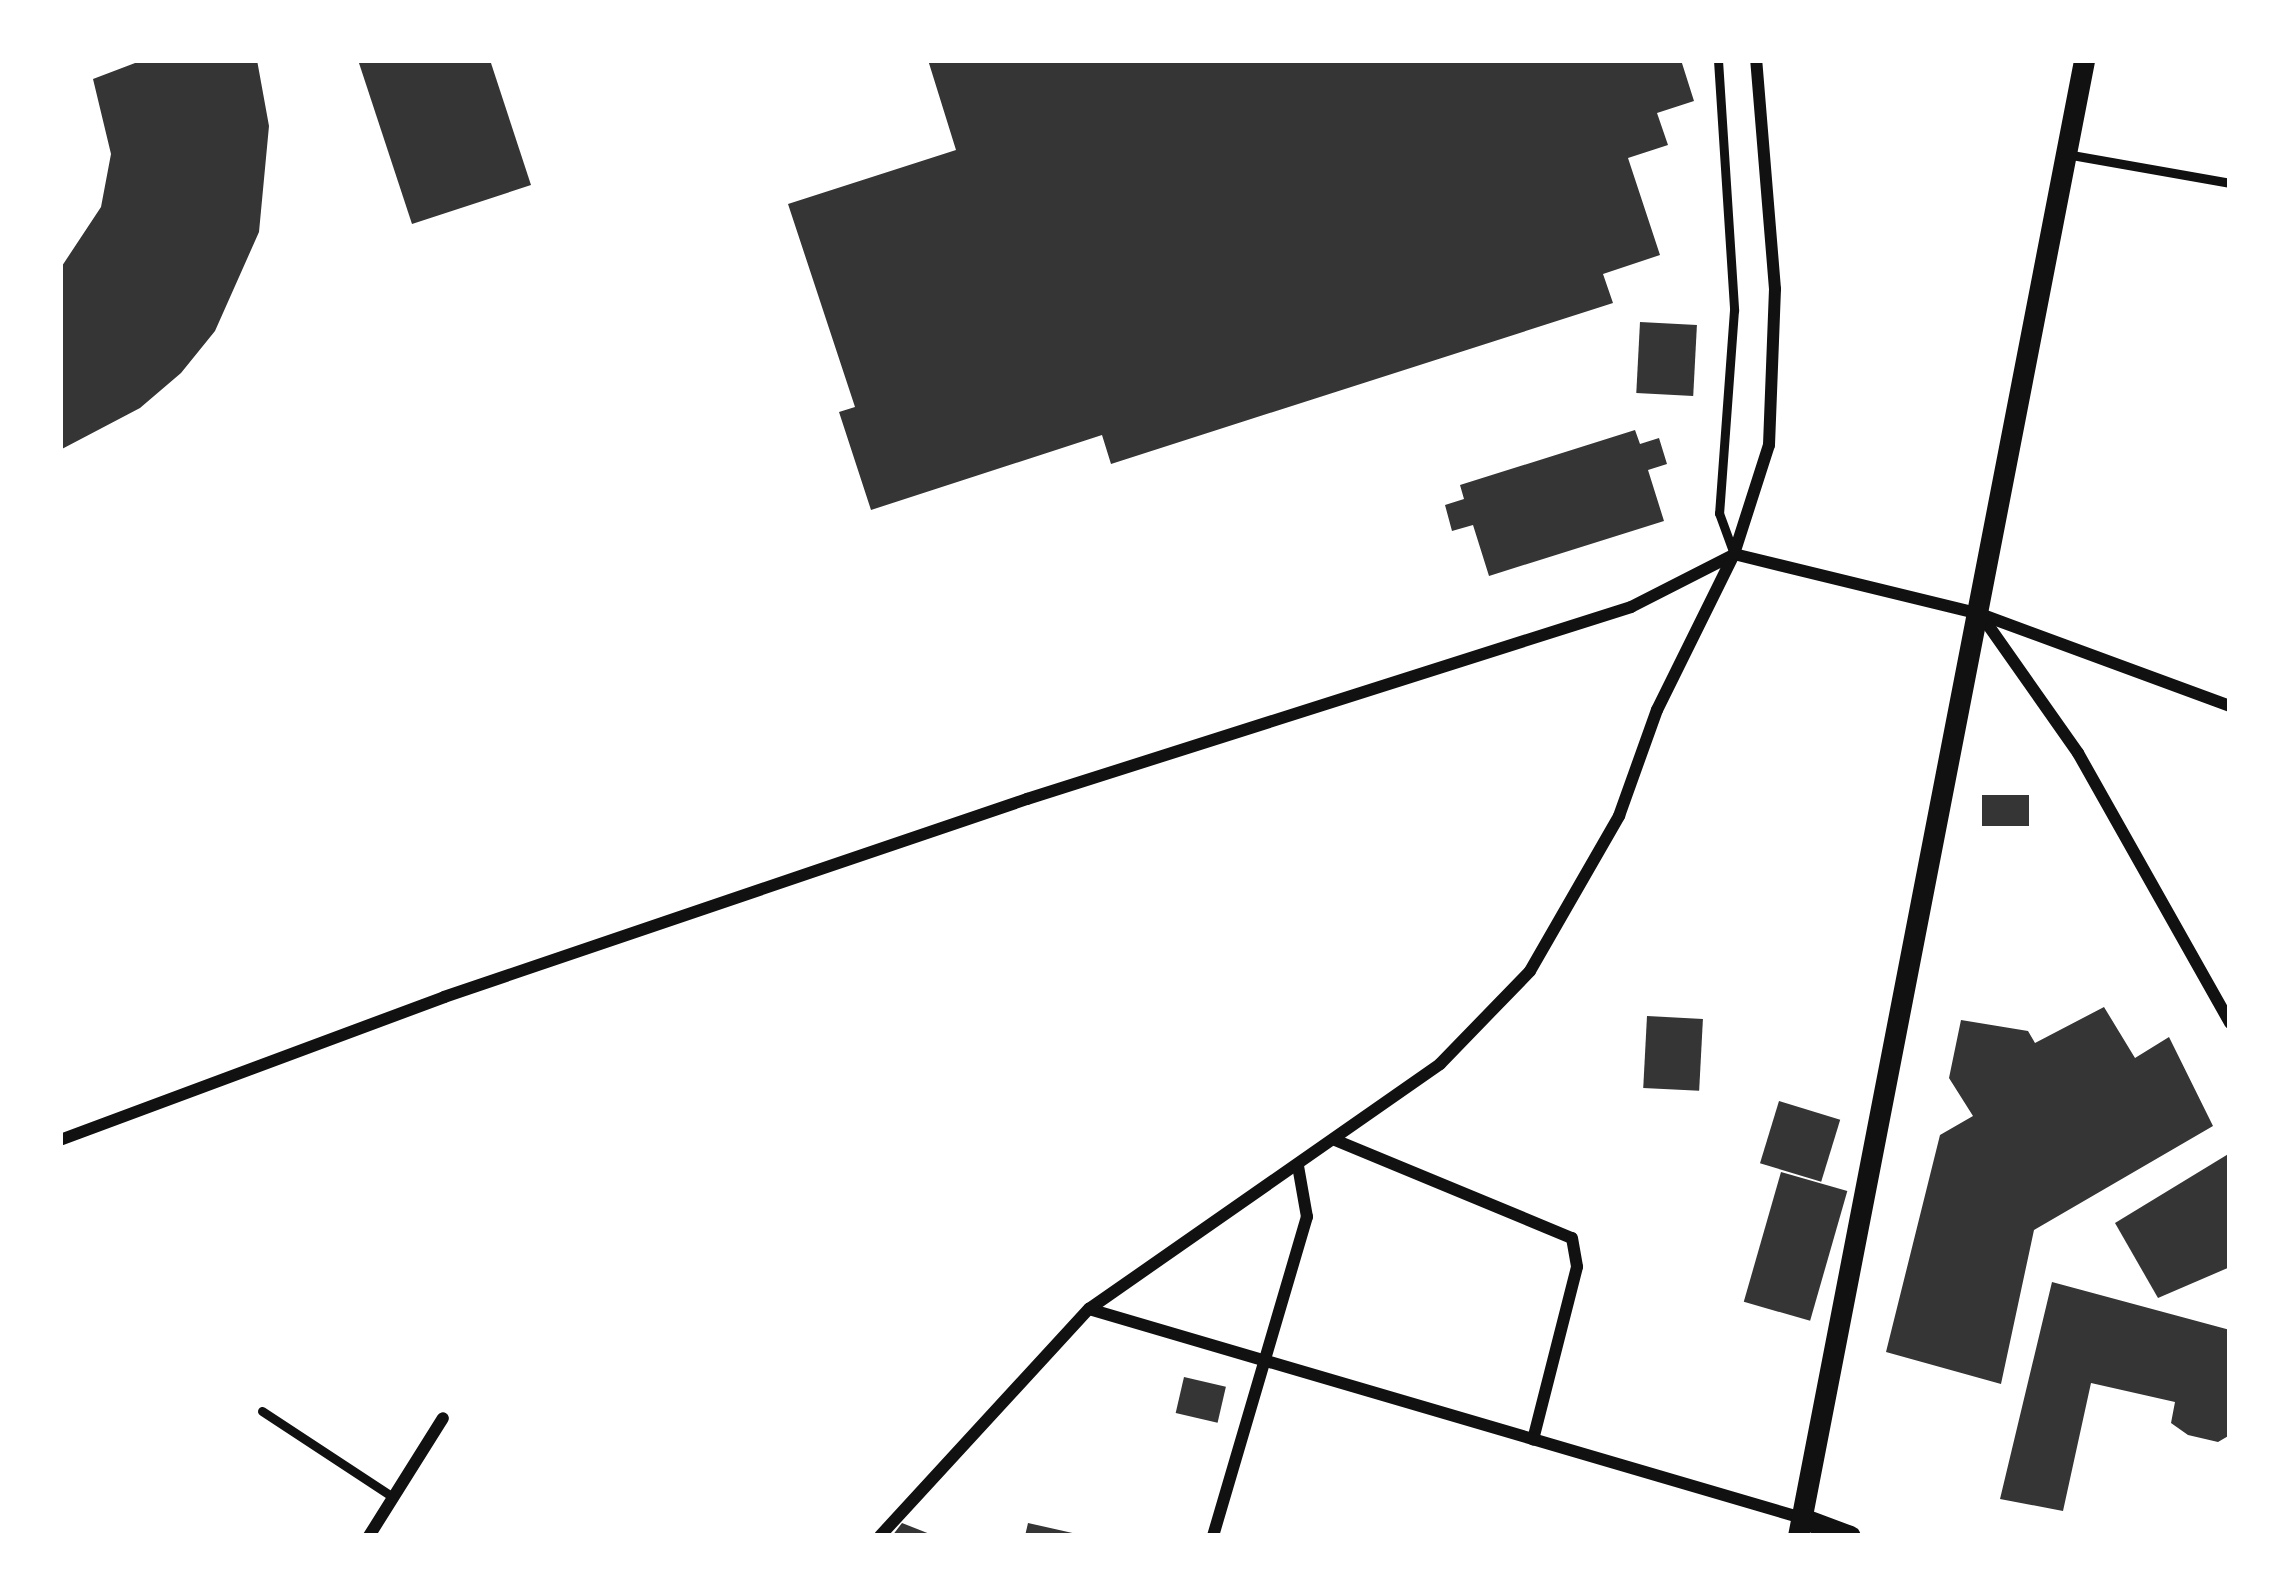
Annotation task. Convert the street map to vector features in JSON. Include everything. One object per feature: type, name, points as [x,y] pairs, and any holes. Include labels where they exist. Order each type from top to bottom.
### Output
[{"type":"street","points":[[880,1536],[1089,1309],[1440,1064],[1530,971],[1619,816],[1657,710],[1734,554],[1774,413],[1775,289],[1756,60]]},
{"type":"street","points":[[1800,1527],[2084,60]]},
{"type":"street","points":[[60,1140],[444,997],[1027,799],[1631,607],[1734,554],[1980,614],[2230,706]]},
{"type":"street","points":[[1980,614],[2078,753],[2230,1023]]},
{"type":"street","points":[[1335,1140],[1572,1238],[1577,1267],[1533,1439]]},
{"type":"street","points":[[1213,1536],[1270,1358],[1306,1217],[1298,1166]]},
{"type":"street","points":[[1089,1309],[1270,1358],[1800,1527],[1850,1536]]},
{"type":"street","points":[[369,1536],[443,1418]]},
{"type":"lane","points":[[1718,60],[1734,270],[1719,525],[1734,554]]},
{"type":"lane","points":[[2066,154],[2230,183]]},
{"type":"lane","points":[[262,1411],[393,1497]]},
{"type":"building","points":[[143,60],[257,60],[269,126],[259,232],[215,331],[181,373],[140,408],[60,450],[60,269],[101,207],[111,154],[93,79]]},
{"type":"building","points":[[358,60],[490,60],[531,185],[412,224]]},
{"type":"building","points":[[928,60],[1681,60],[1694,101],[1657,113],[1668,145],[1628,158],[1660,255],[1603,274],[1613,303],[1111,464],[1102,435],[871,510],[839,412],[855,407],[788,204],[956,150]]},
{"type":"building","points":[[1640,322],[1697,325],[1693,396],[1636,393]]},
{"type":"building","points":[[1635,430],[1640,444],[1659,438],[1667,464],[1648,470],[1664,521],[1489,576],[1473,525],[1452,531],[1445,505],[1464,499],[1460,485]]},
{"type":"building","points":[[1982,795],[2029,795],[2029,826],[1982,826]]},
{"type":"building","points":[[2104,1007],[2135,1058],[2169,1037],[2213,1126],[2034,1230],[2001,1384],[1886,1352],[1940,1135],[1973,1116],[1949,1078],[1961,1020],[2028,1031],[2035,1043]]},
{"type":"building","points":[[1647,1016],[1703,1019],[1699,1091],[1643,1088]]},
{"type":"building","points":[[1779,1101],[1840,1120],[1821,1182],[1760,1163]]},
{"type":"building","points":[[2230,1153],[2230,1267],[2158,1298],[2115,1223]]},
{"type":"building","points":[[1781,1172],[1847,1191],[1810,1321],[1744,1302]]},
{"type":"building","points":[[2052,1282],[2230,1330],[2230,1435],[2218,1442],[2188,1435],[2171,1423],[2175,1402],[2091,1383],[2063,1511],[2000,1499]]},
{"type":"building","points":[[1184,1377],[1226,1387],[1218,1423],[1176,1413]]},
{"type":"building","points":[[902,1523],[935,1536],[892,1536]]},
{"type":"building","points":[[1028,1523],[1077,1534],[1077,1536],[1025,1536]]}]
